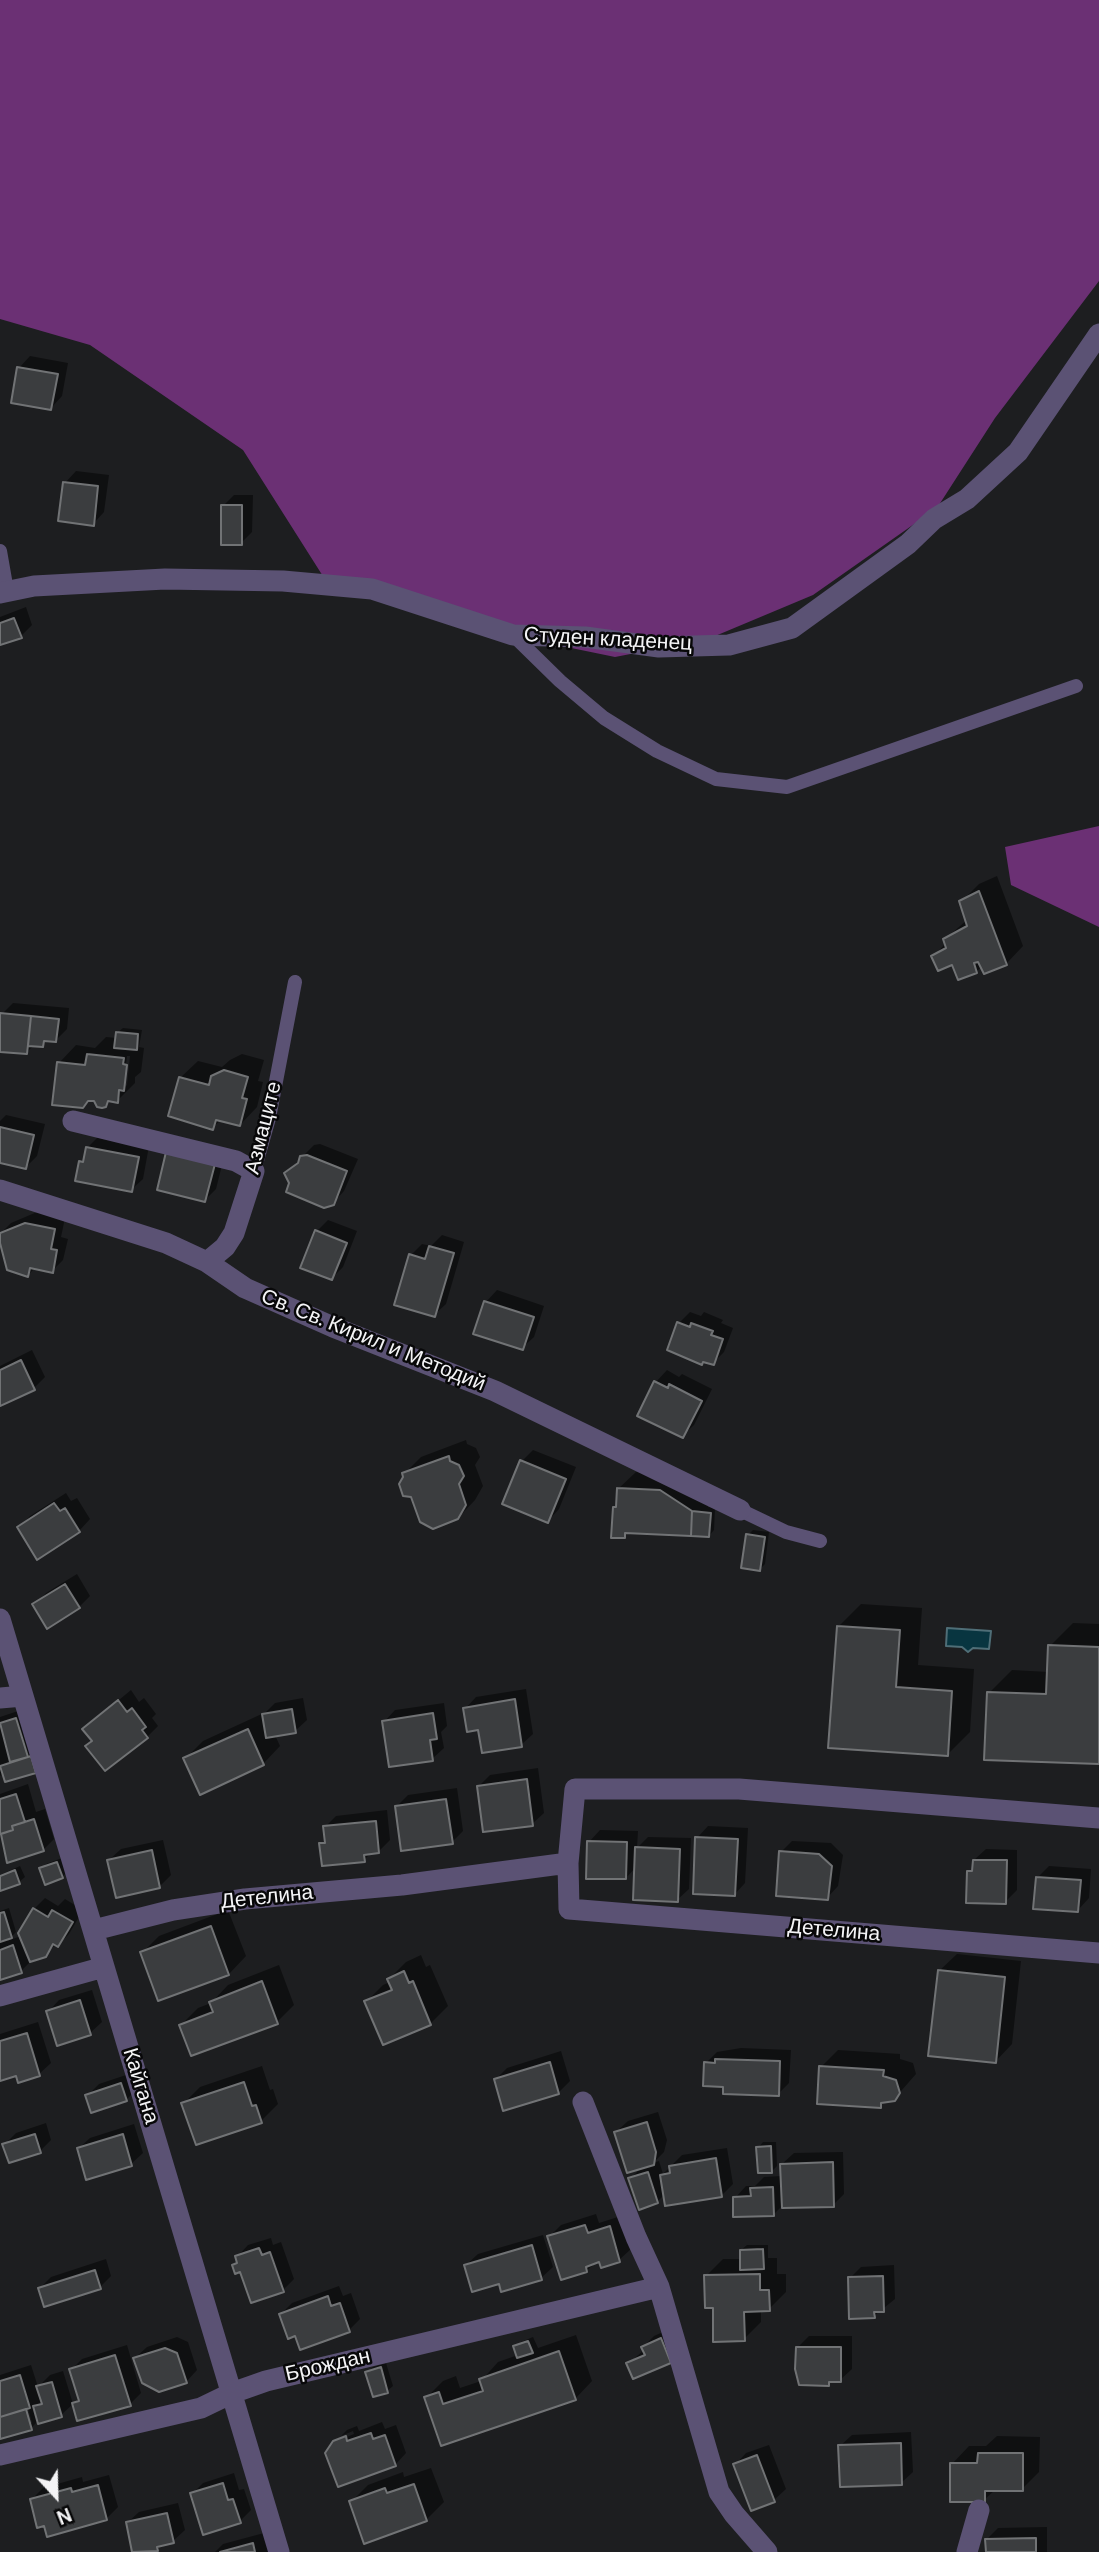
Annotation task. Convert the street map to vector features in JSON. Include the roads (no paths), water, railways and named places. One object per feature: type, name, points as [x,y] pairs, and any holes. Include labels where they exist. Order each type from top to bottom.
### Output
[{"type":"street","name":"Студен кладенец","points":[[4,592],[47,585],[165,579],[296,582],[372,589],[513,635],[585,637],[659,648],[729,645],[792,628],[908,544],[934,519],[967,499],[1018,452],[1099,334]]},
{"type":"street","points":[[73,1121],[236,1161],[254,1171]]},
{"type":"street","name":"Азмаците","points":[[207,1262],[225,1247],[234,1233],[254,1171]]},
{"type":"street","name":"Св. Св. Кирил и Методий","points":[[0,1189],[166,1243],[207,1262],[245,1288],[333,1327],[495,1391],[740,1510]]},
{"type":"street","name":"Кайгана","points":[[0,1619],[279,2552]]},
{"type":"street","points":[[0,1698],[23,1696]]},
{"type":"street","points":[[568,1863],[575,1789],[739,1789],[1099,1818]]},
{"type":"street","name":"Детелина","points":[[94,1930],[173,1910],[245,1899],[402,1885],[568,1863],[569,1909],[1099,1953]]},
{"type":"street","points":[[0,1996],[104,1967]]},
{"type":"street","points":[[583,2102],[635,2237],[659,2287],[719,2492],[767,2552]]},
{"type":"street","name":"Брождан","points":[[0,2455],[201,2408],[232,2392],[266,2381],[659,2287]]},
{"type":"street","points":[[967,2552],[979,2510]]},
{"type":"lane","points":[[0,551],[4,592]]},
{"type":"lane","points":[[513,635],[560,681],[604,718],[657,751],[716,779],[787,788],[1076,686]]},
{"type":"lane","name":"Азмаците","points":[[254,1171],[269,1118],[295,982]]},
{"type":"lane","points":[[740,1510],[786,1532],[820,1541]]},
{"type":"water","points":[[947,1628],[991,1631],[989,1649],[973,1648],[968,1652],[962,1647],[946,1646]]}]
